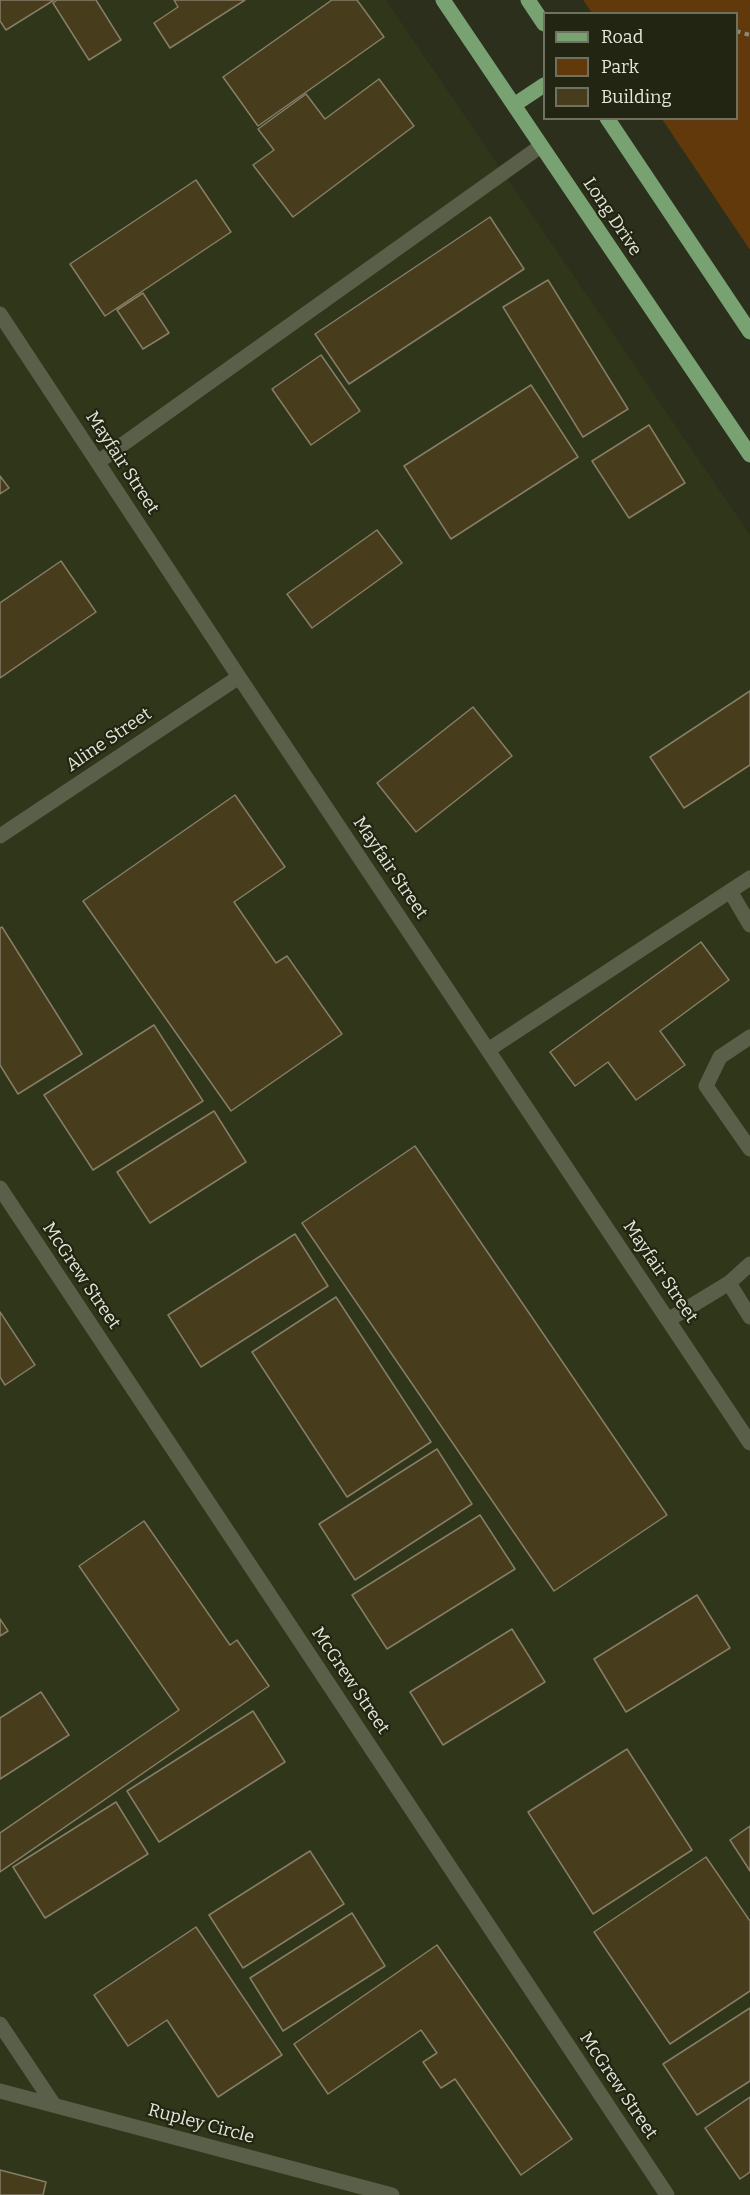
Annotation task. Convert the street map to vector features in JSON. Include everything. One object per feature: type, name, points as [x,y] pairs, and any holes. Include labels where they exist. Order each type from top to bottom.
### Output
[{"type":"main road","name":"Long Drive","points":[[443,0],[750,455]]},
{"type":"main road","points":[[528,0],[543,22]]},
{"type":"main road","points":[[514,105],[543,87]]},
{"type":"main road","points":[[608,120],[750,332]]},
{"type":"street","points":[[98,462],[541,146]]},
{"type":"street","name":"Mayfair Street","points":[[0,314],[750,1443]]},
{"type":"street","name":"Aline Street","points":[[0,836],[239,677]]},
{"type":"street","points":[[488,1050],[750,878]]},
{"type":"street","points":[[730,891],[750,925]]},
{"type":"street","points":[[748,1141],[706,1086],[720,1058],[750,1037]]},
{"type":"street","name":"McGrew Street","points":[[0,1188],[667,2195]]},
{"type":"street","points":[[668,1320],[729,1283],[750,1264]]},
{"type":"street","points":[[729,1283],[750,1317]]},
{"type":"street","points":[[0,2024],[54,2105]]},
{"type":"street","name":"Rupley Circle","points":[[0,2091],[392,2195]]},
{"type":"shaded area","points":[[0,0],[386,0],[750,535],[750,2195],[0,2195]]},
{"type":"green space","points":[[583,0],[750,0],[750,250],[663,120],[738,120],[738,12],[591,12]]},
{"type":"building","points":[[0,0],[54,0],[6,30],[0,21]]},
{"type":"building","points":[[57,0],[96,0],[121,40],[89,60],[53,3]]},
{"type":"building","points":[[174,0],[245,0],[170,48],[154,23],[178,7]]},
{"type":"building","points":[[332,0],[357,0],[384,37],[258,126],[223,77]]},
{"type":"building","points":[[379,79],[414,126],[293,217],[253,165],[274,150],[258,129],[306,94],[325,119]]},
{"type":"building","points":[[196,180],[231,232],[105,316],[70,264]]},
{"type":"building","points":[[490,217],[524,269],[349,384],[315,334]]},
{"type":"building","points":[[548,280],[628,409],[583,437],[503,307]]},
{"type":"building","points":[[143,293],[169,333],[143,349],[117,310]]},
{"type":"building","points":[[321,355],[360,411],[311,445],[272,389]]},
{"type":"building","points":[[531,385],[578,457],[451,539],[404,466]]},
{"type":"building","points":[[649,425],[685,483],[629,518],[592,461]]},
{"type":"building","points":[[0,476],[9,488],[0,494]]},
{"type":"building","points":[[377,530],[402,563],[312,628],[287,594]]},
{"type":"building","points":[[61,561],[96,612],[0,678],[0,603]]},
{"type":"building","points":[[750,691],[750,765],[684,808],[650,757]]},
{"type":"building","points":[[473,707],[512,756],[416,832],[377,783]]},
{"type":"building","points":[[235,795],[285,867],[234,902],[276,963],[287,956],[342,1034],[231,1111],[83,901]]},
{"type":"building","points":[[2,927],[82,1054],[18,1094],[0,1065],[0,928]]},
{"type":"building","points":[[701,942],[729,980],[660,1031],[685,1065],[636,1100],[608,1062],[575,1086],[550,1052]]},
{"type":"building","points":[[154,1025],[203,1101],[93,1170],[44,1095]]},
{"type":"building","points":[[214,1111],[246,1162],[150,1223],[117,1172]]},
{"type":"building","points":[[415,1146],[667,1515],[554,1591],[302,1223]]},
{"type":"building","points":[[295,1234],[328,1286],[201,1367],[168,1315]]},
{"type":"building","points":[[336,1297],[431,1442],[347,1497],[252,1352]]},
{"type":"building","points":[[0,1312],[35,1365],[5,1385],[0,1377]]},
{"type":"building","points":[[437,1449],[472,1504],[355,1580],[319,1524]]},
{"type":"building","points":[[480,1515],[515,1569],[387,1649],[352,1595]]},
{"type":"building","points":[[144,1521],[230,1645],[237,1640],[269,1686],[0,1872],[0,1833],[179,1710],[79,1566]]},
{"type":"building","points":[[697,1595],[730,1648],[626,1712],[594,1659]]},
{"type":"building","points":[[0,1619],[8,1631],[0,1636]]},
{"type":"building","points":[[512,1629],[545,1682],[443,1745],[410,1692]]},
{"type":"building","points":[[41,1692],[69,1735],[0,1779],[0,1718]]},
{"type":"building","points":[[253,1711],[285,1762],[159,1842],[127,1791]]},
{"type":"building","points":[[627,1749],[692,1850],[593,1914],[528,1812]]},
{"type":"building","points":[[116,1802],[148,1854],[45,1918],[13,1867]]},
{"type":"building","points":[[750,1826],[750,1871],[730,1840]]},
{"type":"building","points":[[310,1851],[344,1904],[243,1968],[209,1915]]},
{"type":"building","points":[[706,1857],[750,1921],[750,1991],[670,2044],[594,1932]]},
{"type":"building","points":[[352,1913],[385,1966],[283,2031],[250,1978]]},
{"type":"building","points":[[196,1927],[282,2055],[218,2097],[167,2020],[128,2046],[94,1995]]},
{"type":"building","points":[[437,1945],[572,2139],[521,2175],[455,2079],[441,2088],[423,2062],[437,2053],[421,2030],[328,2094],[294,2044]]},
{"type":"building","points":[[750,2008],[750,2081],[697,2115],[663,2064]]},
{"type":"building","points":[[750,2097],[750,2172],[740,2179],[705,2128]]},
{"type":"building","points":[[0,2170],[46,2182],[43,2195],[0,2195]]}]
